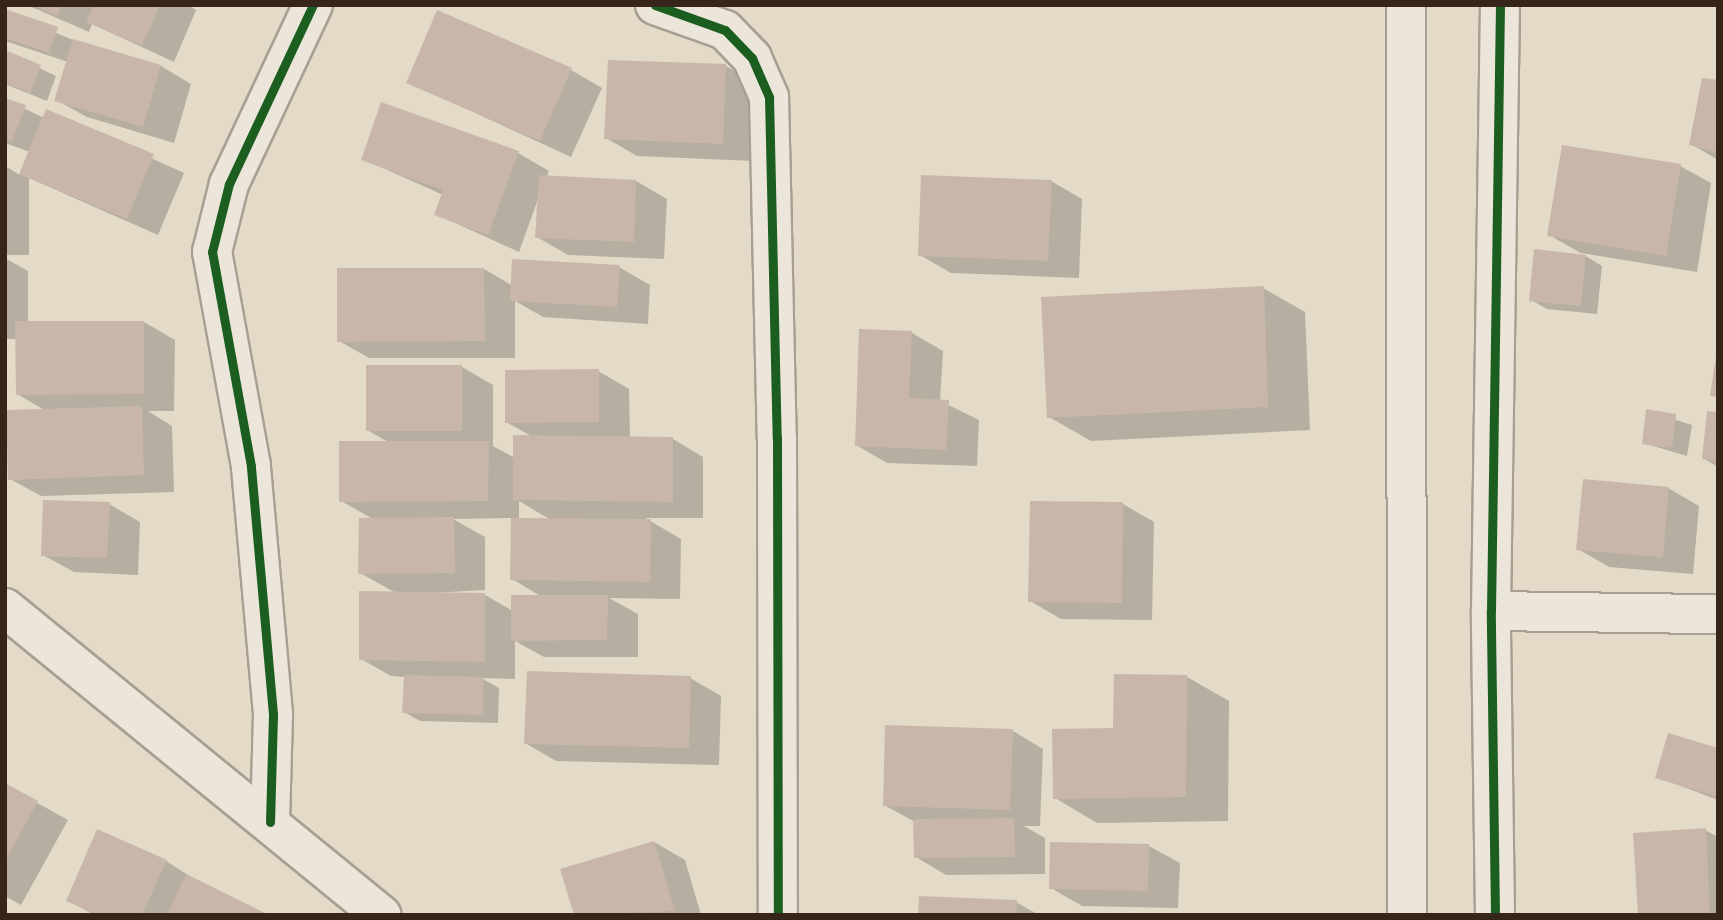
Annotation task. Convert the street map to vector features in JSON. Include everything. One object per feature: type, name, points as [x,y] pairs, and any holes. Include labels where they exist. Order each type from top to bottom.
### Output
[{"type":"street","points":[[270,822],[273,714],[251,466],[212,252],[229,184],[313,5]]},
{"type":"street","points":[[655,5],[725,30],[752,58],[769,97],[777,438],[778,915]]},
{"type":"street","points":[[1406,5],[1407,915]]},
{"type":"street","points":[[1495,915],[1491,611],[1500,5]]},
{"type":"street","points":[[5,608],[382,915]]},
{"type":"street","points":[[1491,611],[1718,614]]},
{"type":"building","points":[[33,5],[62,5],[57,16]]},
{"type":"building","points":[[94,5],[160,5],[142,46],[86,22]]},
{"type":"building","points":[[5,9],[58,27],[49,53],[5,38]]},
{"type":"building","points":[[437,10],[572,68],[540,141],[406,83]]},
{"type":"building","points":[[73,39],[161,65],[143,127],[54,101]]},
{"type":"building","points":[[5,50],[41,65],[30,93],[5,83]]},
{"type":"building","points":[[608,60],[726,64],[723,144],[604,139]]},
{"type":"building","points":[[1702,78],[1718,80],[1718,153],[1689,145]]},
{"type":"building","points":[[5,98],[26,105],[12,141],[5,139]]},
{"type":"building","points":[[381,102],[519,151],[488,235],[434,215],[443,190],[361,160]]},
{"type":"building","points":[[46,109],[154,154],[127,219],[19,174]]},
{"type":"building","points":[[1562,145],[1681,164],[1666,256],[1547,236]]},
{"type":"building","points":[[539,175],[636,180],[634,242],[535,238]]},
{"type":"building","points":[[921,175],[1052,180],[1048,261],[918,256]]},
{"type":"building","points":[[1534,249],[1586,255],[1581,306],[1529,301]]},
{"type":"building","points":[[512,259],[620,265],[617,307],[510,301]]},
{"type":"building","points":[[337,268],[484,268],[485,341],[337,342]]},
{"type":"building","points":[[1264,286],[1268,407],[1047,418],[1041,297]]},
{"type":"building","points":[[15,321],[144,321],[144,394],[16,395]]},
{"type":"building","points":[[859,329],[912,331],[909,398],[949,400],[946,450],[855,446]]},
{"type":"building","points":[[1718,356],[1718,397],[1710,396]]},
{"type":"building","points":[[366,365],[462,365],[462,431],[366,431]]},
{"type":"building","points":[[599,369],[599,422],[505,423],[505,370]]},
{"type":"building","points":[[142,406],[144,475],[8,480],[6,410]]},
{"type":"building","points":[[1646,409],[1676,414],[1672,448],[1642,444]]},
{"type":"building","points":[[1707,411],[1718,412],[1718,461],[1702,459]]},
{"type":"building","points":[[513,435],[673,437],[673,502],[513,500]]},
{"type":"building","points":[[339,441],[489,441],[488,501],[339,502]]},
{"type":"building","points":[[1583,479],[1669,487],[1663,557],[1576,550]]},
{"type":"building","points":[[43,500],[110,502],[107,558],[41,556]]},
{"type":"building","points":[[1030,501],[1123,502],[1122,603],[1028,602]]},
{"type":"building","points":[[454,517],[455,573],[358,574],[359,518]]},
{"type":"building","points":[[511,518],[651,519],[650,582],[510,580]]},
{"type":"building","points":[[359,591],[485,593],[485,662],[359,660]]},
{"type":"building","points":[[511,595],[608,595],[607,640],[511,641]]},
{"type":"building","points":[[527,671],[691,676],[689,748],[524,744]]},
{"type":"building","points":[[1114,674],[1187,675],[1186,797],[1053,799],[1052,729],[1113,728]]},
{"type":"building","points":[[404,675],[483,677],[483,715],[402,713]]},
{"type":"building","points":[[885,725],[1013,729],[1010,810],[883,806]]},
{"type":"building","points":[[1668,733],[1718,748],[1718,797],[1655,778]]},
{"type":"building","points":[[5,783],[38,801],[5,861]]},
{"type":"building","points":[[1014,818],[1015,857],[914,858],[913,819]]},
{"type":"building","points":[[1706,828],[1710,915],[1638,915],[1633,833]]},
{"type":"building","points":[[97,829],[167,860],[142,915],[98,915],[66,901]]},
{"type":"building","points":[[654,841],[675,911],[574,915],[560,869]]},
{"type":"building","points":[[1050,842],[1149,844],[1148,891],[1049,889]]},
{"type":"building","points":[[186,874],[269,915],[167,915]]},
{"type":"building","points":[[919,896],[1017,900],[1016,915],[918,915]]},
{"type":"cycle path","points":[[270,822],[273,714],[251,466],[212,252],[229,184],[313,5]]},
{"type":"cycle path","points":[[655,5],[725,30],[752,58],[769,97],[777,438],[778,915]]},
{"type":"cycle path","points":[[1495,915],[1491,611],[1500,5]]}]
